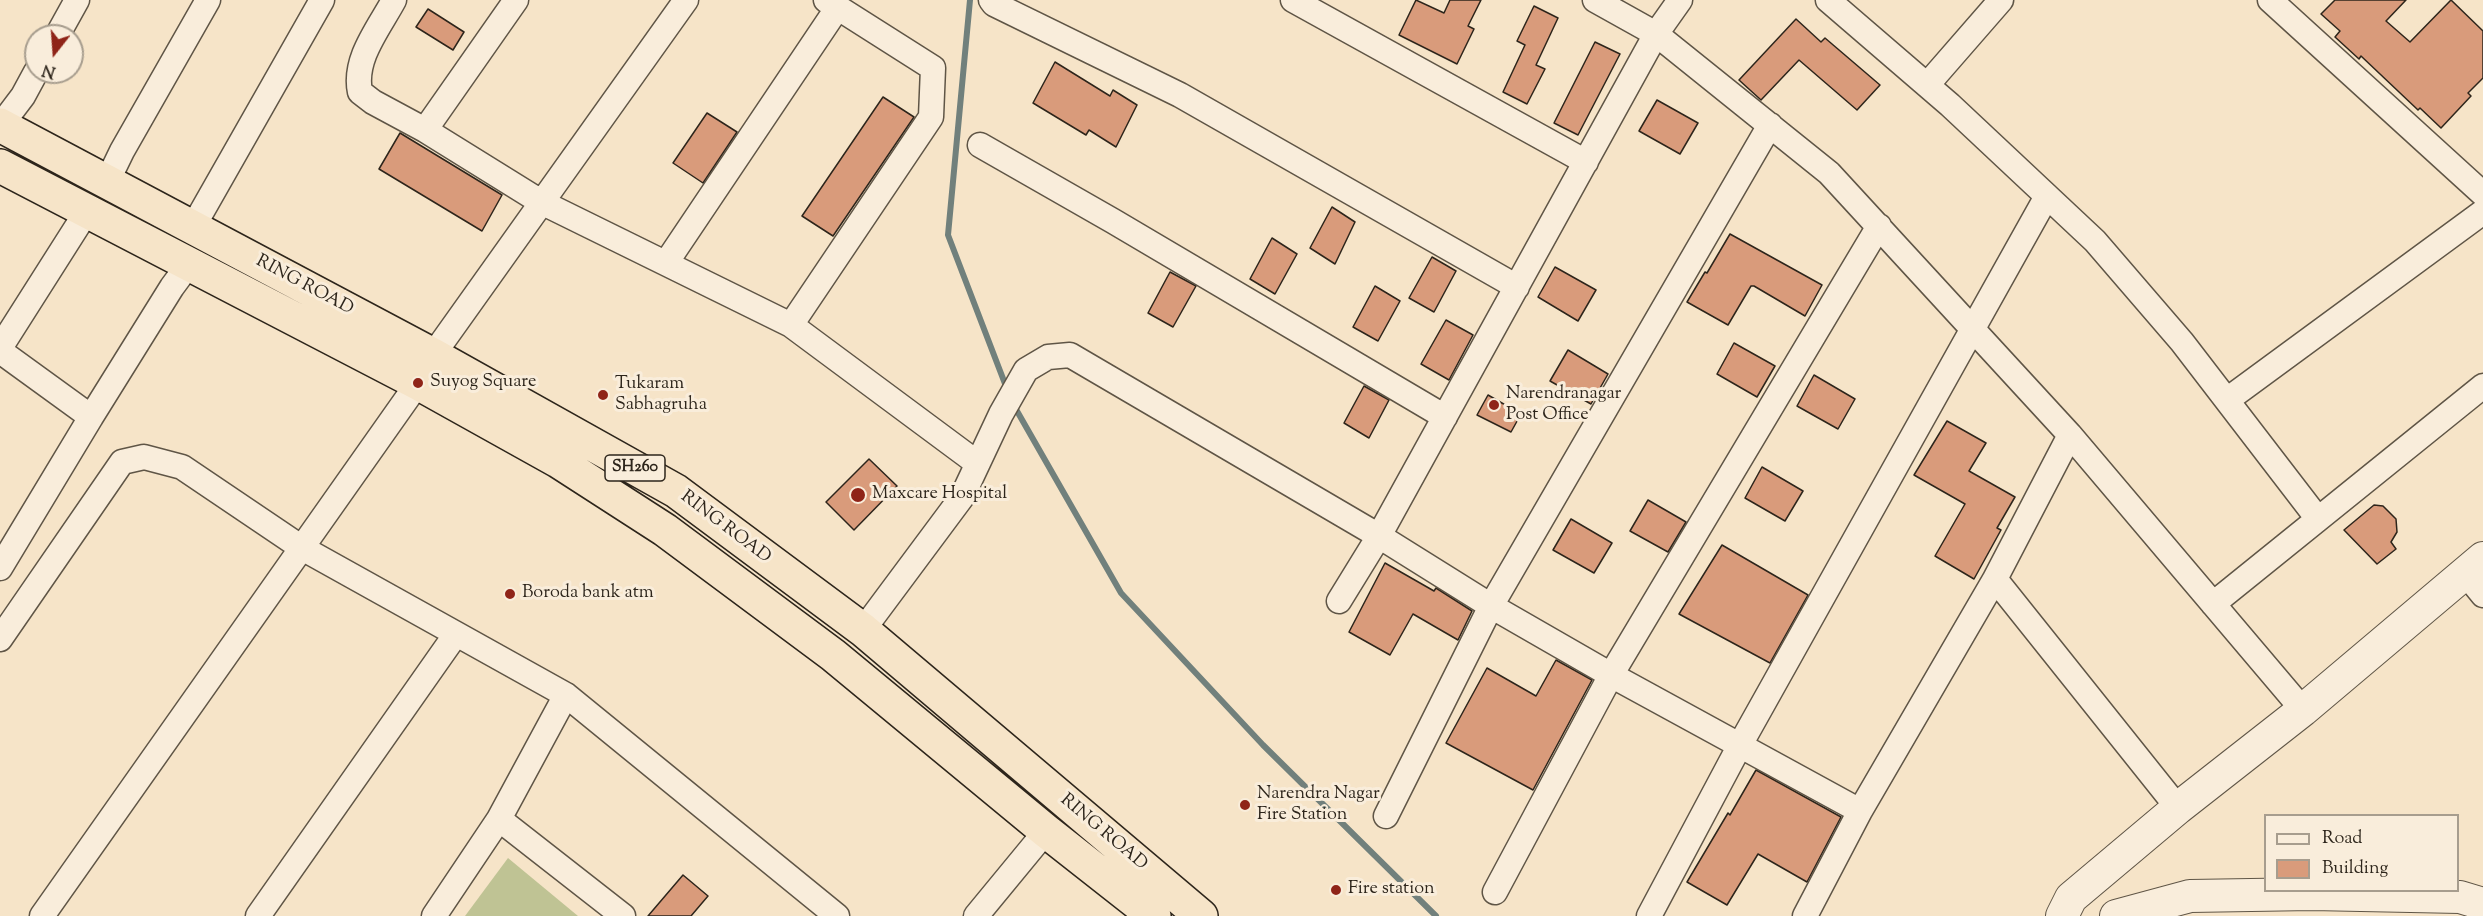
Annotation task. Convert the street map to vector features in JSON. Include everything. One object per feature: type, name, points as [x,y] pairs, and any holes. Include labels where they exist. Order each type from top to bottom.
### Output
[{"type":"highway","name":"RING ROAD","points":[[0,125],[193,227],[426,369],[558,461],[665,530],[833,655],[1046,831],[1154,916]]},
{"type":"highway","name":"RING ROAD","points":[[0,166],[189,264],[426,369],[676,491],[862,630],[1201,916]]},
{"type":"street","points":[[64,24],[77,0]]},
{"type":"street","points":[[107,182],[122,151],[208,0]]},
{"type":"street","points":[[193,227],[322,0]]},
{"type":"street","points":[[394,0],[360,66],[357,80],[360,92],[541,202],[791,324],[977,463]]},
{"type":"street","points":[[425,130],[516,0]]},
{"type":"street","points":[[42,916],[302,548],[541,202],[687,0]]},
{"type":"street","points":[[991,0],[994,4],[1180,95],[1516,287]]},
{"type":"street","points":[[1293,0],[1586,162]]},
{"type":"street","points":[[1595,0],[1656,34],[1829,173],[2070,435],[2302,710]]},
{"type":"street","points":[[1339,601],[1379,536],[1656,34],[1680,0]]},
{"type":"street","points":[[1828,0],[1927,85],[2095,241],[2182,342],[2318,519]]},
{"type":"street","points":[[1927,85],[2001,0]]},
{"type":"street","points":[[2270,0],[2483,194]]},
{"type":"street","points":[[666,263],[832,4],[933,68],[931,117],[791,324]]},
{"type":"street","points":[[0,125],[30,84]]},
{"type":"street","points":[[1386,816],[1491,606],[1770,125]]},
{"type":"street","points":[[980,145],[1123,226],[1445,417]]},
{"type":"street","points":[[1649,916],[1740,745],[2047,196]]},
{"type":"street","points":[[87,211],[0,350],[91,417]]},
{"type":"street","points":[[2227,400],[2483,212]]},
{"type":"street","points":[[1495,892],[1611,675],[1879,226]]},
{"type":"street","points":[[0,568],[91,417],[172,287],[189,264]]},
{"type":"street","points":[[862,630],[962,497],[1001,414],[1026,370],[1048,357],[1070,355],[1379,536],[1491,606],[1611,675],[1860,811]]},
{"type":"street","points":[[2213,604],[2483,386]]},
{"type":"street","points":[[1805,916],[1860,811],[1995,579],[2070,435]]},
{"type":"street","points":[[0,639],[122,462],[144,458],[182,467],[302,548],[566,695],[837,916]]},
{"type":"street","points":[[2062,916],[2072,898],[2178,808],[2477,575]]},
{"type":"street","points":[[1995,579],[2178,808]]},
{"type":"street","points":[[258,916],[456,634]]},
{"type":"street","points":[[434,916],[499,819],[566,695]]},
{"type":"street","points":[[499,819],[623,916]]},
{"type":"street","points":[[976,916],[1046,831]]},
{"type":"street","points":[[2116,916],[2190,896],[2312,894],[2460,897],[2483,904]]},
{"type":"green space","points":[[508,858],[578,916],[465,916]]},
{"type":"building","points":[[1416,0],[1444,13],[1450,0],[1481,0],[1468,26],[1474,29],[1457,64],[1399,35]]},
{"type":"building","points":[[2335,0],[2406,0],[2386,21],[2410,42],[2451,0],[2483,31],[2483,78],[2468,93],[2471,96],[2441,128],[2420,108],[2418,110],[2361,56],[2359,59],[2335,37],[2340,31],[2321,14]]},
{"type":"building","points":[[1534,6],[1558,18],[1536,65],[1545,69],[1527,104],[1503,92],[1525,45],[1517,41]]},
{"type":"building","points":[[428,9],[464,32],[453,50],[416,27]]},
{"type":"building","points":[[1796,19],[1821,42],[1825,38],[1880,85],[1857,110],[1799,60],[1761,100],[1739,80]]},
{"type":"building","points":[[1595,42],[1620,54],[1578,135],[1554,123]]},
{"type":"building","points":[[1055,62],[1110,96],[1113,90],[1137,105],[1116,147],[1089,130],[1086,135],[1033,103]]},
{"type":"building","points":[[883,97],[914,117],[833,236],[802,216]]},
{"type":"building","points":[[1657,100],[1698,123],[1680,154],[1639,131]]},
{"type":"building","points":[[707,113],[737,132],[703,183],[673,163]]},
{"type":"building","points":[[400,133],[502,195],[482,231],[379,169]]},
{"type":"building","points":[[1332,207],[1355,222],[1335,264],[1310,248]]},
{"type":"building","points":[[1730,234],[1822,285],[1805,316],[1754,286],[1751,286],[1728,325],[1687,302]]},
{"type":"building","points":[[1272,238],[1297,254],[1275,294],[1250,279]]},
{"type":"building","points":[[1432,257],[1456,271],[1434,312],[1409,298]]},
{"type":"building","points":[[1555,267],[1596,290],[1578,321],[1538,297]]},
{"type":"building","points":[[1170,272],[1196,286],[1173,327],[1148,313]]},
{"type":"building","points":[[1375,286],[1400,301],[1378,341],[1353,327]]},
{"type":"building","points":[[1446,320],[1473,335],[1449,380],[1421,364]]},
{"type":"building","points":[[1734,343],[1775,366],[1757,397],[1717,374]]},
{"type":"building","points":[[1568,350],[1608,374],[1591,404],[1550,381]]},
{"type":"building","points":[[1814,375],[1855,399],[1838,429],[1797,406]]},
{"type":"building","points":[[1364,386],[1389,400],[1369,438],[1344,423]]},
{"type":"building","name":"Narendranagar Post Office","points":[[1488,395],[1521,414],[1511,432],[1477,415]]},
{"type":"building","points":[[1947,421],[1986,443],[1969,471],[2015,497],[1997,528],[2001,530],[1974,579],[1935,556],[1965,504],[1914,475]]},
{"type":"building","points":[[869,459],[897,486],[854,530],[826,502]]},
{"type":"building","points":[[1762,467],[1803,491],[1785,521],[1745,498]]},
{"type":"building","points":[[1648,500],[1686,522],[1668,552],[1630,531]]},
{"type":"building","points":[[2374,505],[2383,506],[2396,519],[2397,532],[2391,542],[2396,549],[2377,564],[2344,530]]},
{"type":"building","points":[[1571,519],[1612,543],[1594,573],[1553,550]]},
{"type":"building","points":[[1722,545],[1808,595],[1770,663],[1679,614]]},
{"type":"building","points":[[1385,563],[1434,591],[1436,588],[1472,611],[1458,640],[1413,614],[1390,655],[1349,632]]},
{"type":"building","points":[[1556,660],[1592,680],[1533,790],[1446,743],[1487,668],[1536,696]]},
{"type":"building","points":[[1756,770],[1841,817],[1807,882],[1758,854],[1727,905],[1687,882]]},
{"type":"building","points":[[683,875],[708,896],[691,916],[648,916]]},
{"type":"waterway","points":[[970,0],[948,235],[1007,389]]},
{"type":"waterway","points":[[1013,404],[1121,593],[1263,745],[1436,916]]},
{"type":"place","name":"Suyog Square","points":[[418,383]]},
{"type":"place","name":"Tukaram Sabhagruha","points":[[603,395]]},
{"type":"place","name":"Narendranagar Post Office","points":[[1494,405]]},
{"type":"place","name":"Maxcare Hospital","points":[[858,495]]},
{"type":"place","name":"Boroda bank atm","points":[[510,594]]},
{"type":"place","name":"Narendra Nagar Fire Station","points":[[1245,805]]},
{"type":"place","name":"Fire station","points":[[1336,890]]}]
